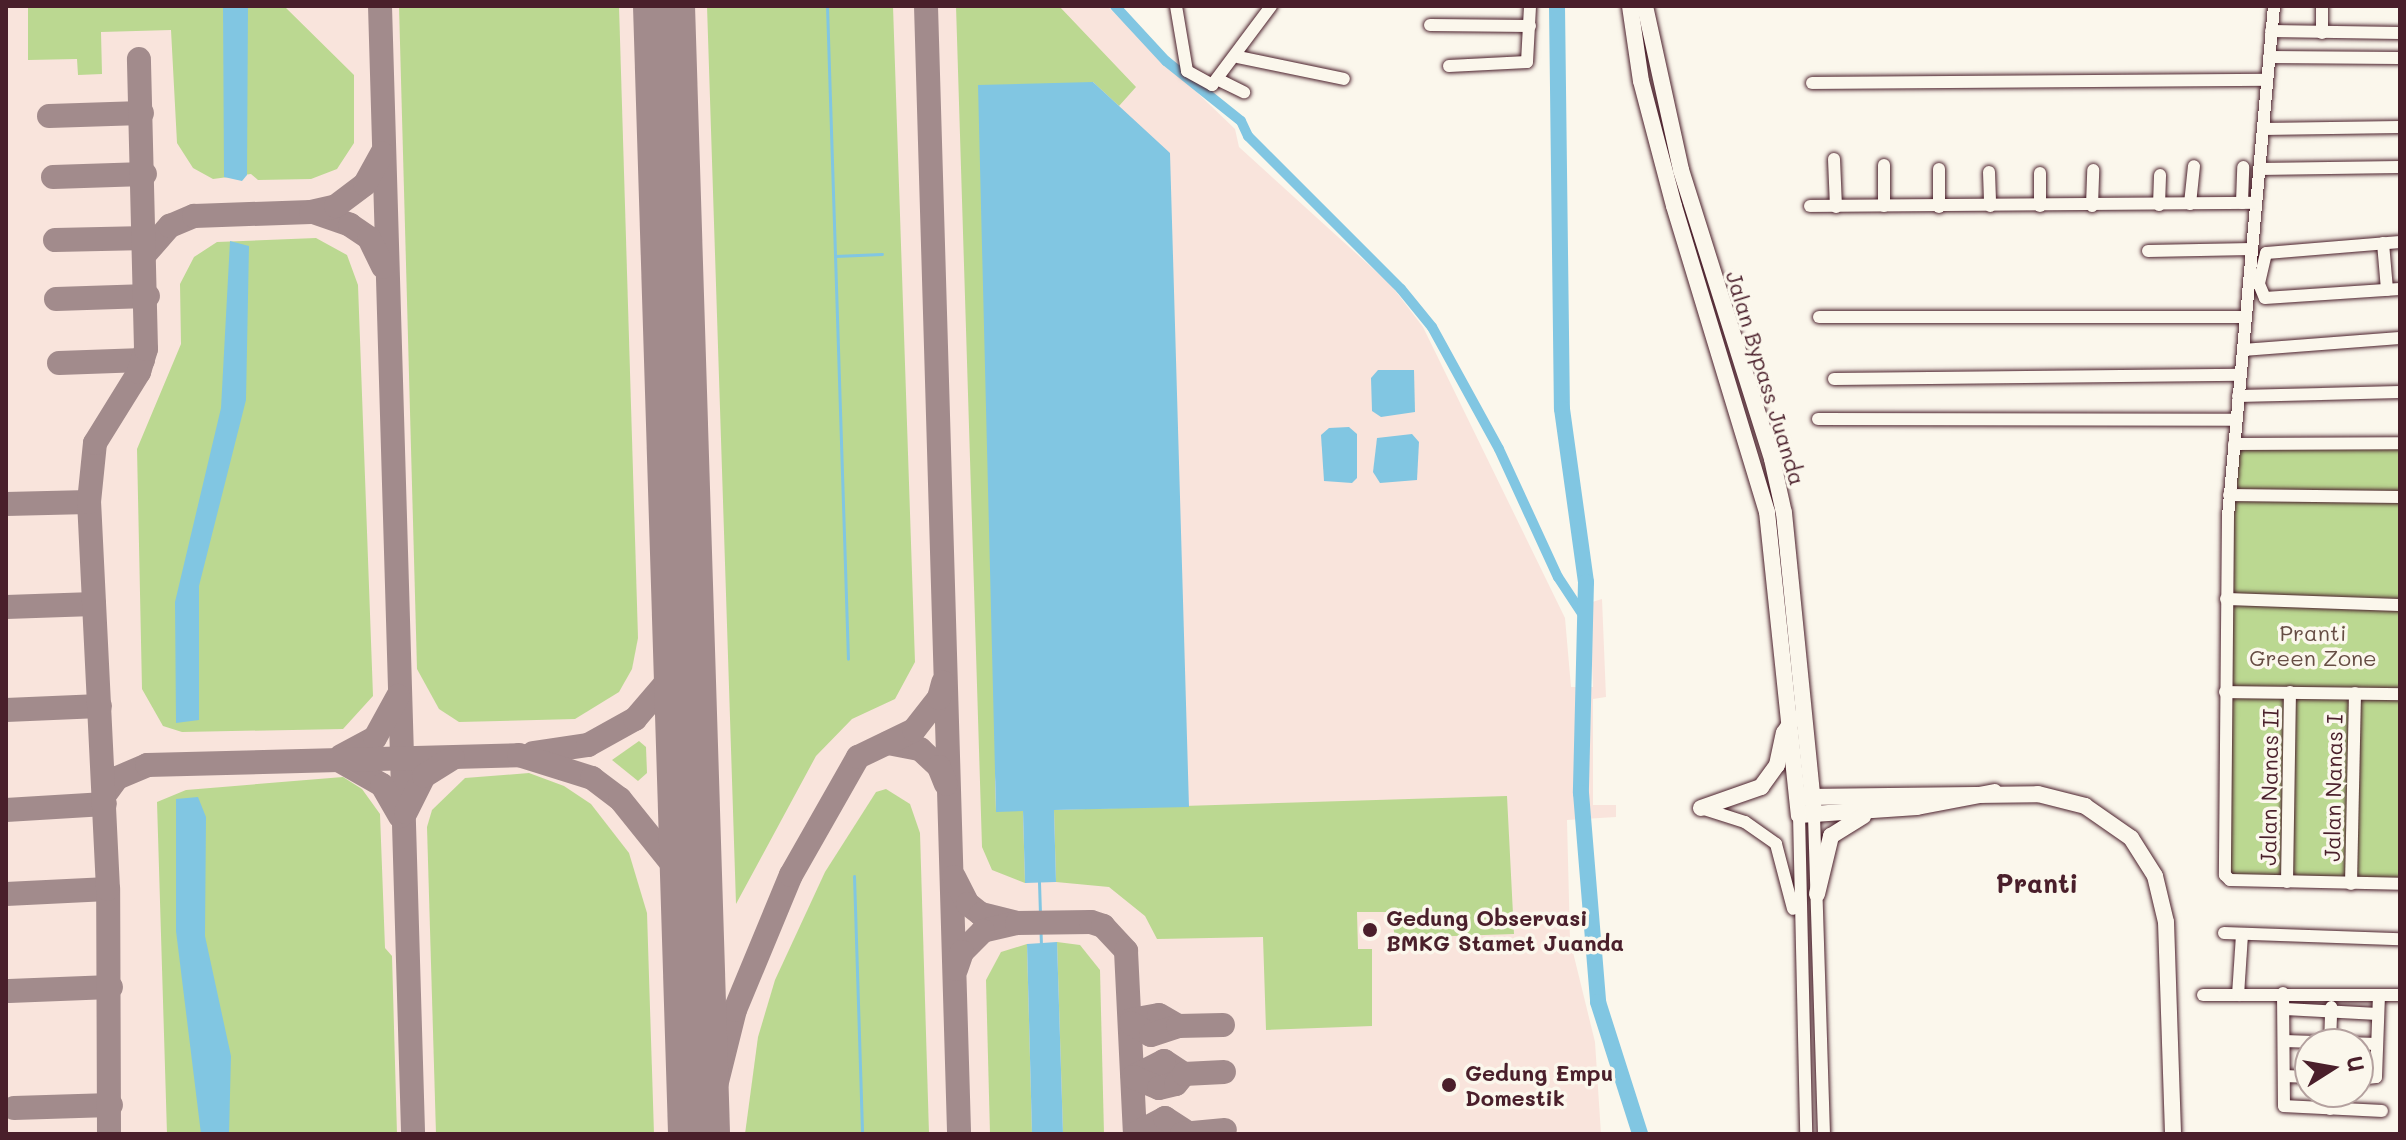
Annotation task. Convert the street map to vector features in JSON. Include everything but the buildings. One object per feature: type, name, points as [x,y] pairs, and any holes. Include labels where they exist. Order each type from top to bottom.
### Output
[{"type":"main road","name":"Jalan Bypass Juanda","points":[[1630,6],[1641,81],[1670,193],[1759,474],[1775,553],[1806,806]]},
{"type":"main road","name":"Jalan Bypass Juanda","points":[[1645,6],[1681,170],[1772,459],[1784,513],[1806,806]]},
{"type":"main road","points":[[1701,808],[1761,787],[1777,765],[1784,733],[1793,719]]},
{"type":"main road","points":[[1806,806],[1995,792],[2038,794],[2085,806],[2131,838],[2155,876],[2166,922],[2173,1134]]},
{"type":"main road","points":[[1806,806],[1872,812],[1970,801],[1995,792]]},
{"type":"main road","points":[[1817,894],[1831,836],[1872,812]]},
{"type":"street","points":[[1176,6],[1188,74],[1209,85],[1219,80],[1238,57],[1271,6]]},
{"type":"street","points":[[1449,66],[1527,62],[1530,6]]},
{"type":"street","points":[[2274,6],[2252,249],[2254,283],[2245,317],[2229,495],[2225,875],[2230,880],[2400,884]]},
{"type":"street","points":[[2322,6],[2322,33]]},
{"type":"street","points":[[1430,25],[1530,26]]},
{"type":"street","points":[[2271,31],[2400,33]]},
{"type":"street","points":[[1238,57],[1344,79]]},
{"type":"street","points":[[2269,57],[2400,58]]},
{"type":"street","points":[[1219,80],[1244,92]]},
{"type":"street","points":[[1812,83],[2267,80]]},
{"type":"street","points":[[2263,129],[2400,127]]},
{"type":"street","points":[[1834,159],[1836,207]]},
{"type":"street","points":[[1884,165],[1884,206]]},
{"type":"street","points":[[2190,204],[2194,166]]},
{"type":"street","points":[[2242,203],[2243,167]]},
{"type":"street","points":[[2259,169],[2400,167]]},
{"type":"street","points":[[1939,169],[1939,207]]},
{"type":"street","points":[[2092,206],[2093,170]]},
{"type":"street","points":[[1989,172],[1990,206]]},
{"type":"street","points":[[2040,173],[2040,206]]},
{"type":"street","points":[[2159,205],[2160,175]]},
{"type":"street","points":[[1810,206],[2256,203]]},
{"type":"street","points":[[2255,268],[2266,253],[2400,242]]},
{"type":"street","points":[[2254,283],[2265,298],[2394,289],[2383,243]]},
{"type":"street","points":[[2148,251],[2252,249]]},
{"type":"street","points":[[1819,317],[2245,317]]},
{"type":"street","points":[[2243,350],[2400,338]]},
{"type":"street","points":[[1834,379],[2241,375]]},
{"type":"street","points":[[2238,396],[2400,392]]},
{"type":"street","points":[[1818,419],[2236,420]]},
{"type":"street","points":[[2234,444],[2400,443]]},
{"type":"street","points":[[2229,495],[2400,497]]},
{"type":"street","points":[[2226,599],[2400,605]]},
{"type":"street","points":[[2225,692],[2400,694]]},
{"type":"street","name":"Jalan Nanas II","points":[[2287,882],[2290,692]]},
{"type":"street","name":"Jalan Nanas I","points":[[2351,884],[2355,693]]},
{"type":"street","points":[[1806,806],[1817,894],[1824,1134]]},
{"type":"street","points":[[1806,806],[1799,939],[1806,1134]]},
{"type":"street","points":[[1701,808],[1745,822],[1776,844],[1785,863],[1799,939]]},
{"type":"street","points":[[2224,933],[2400,939]]},
{"type":"street","points":[[2238,995],[2242,934]]},
{"type":"street","points":[[2283,993],[2285,1107],[2382,1111]]},
{"type":"street","points":[[2330,1028],[2331,994]]},
{"type":"street","points":[[2203,995],[2400,995]]},
{"type":"street","points":[[2374,1077],[2379,995]]},
{"type":"street","points":[[2285,1009],[2378,1014]]},
{"type":"street","points":[[2284,1041],[2294,1042]]},
{"type":"street","points":[[2284,1076],[2294,1076]]},
{"type":"shaded area","points":[[6,6],[1107,6],[1235,129],[1239,147],[1391,285],[1423,327],[1565,618],[1571,687],[1593,687],[1589,603],[1602,599],[1606,697],[1593,699],[1593,805],[1616,805],[1616,817],[1567,820],[1570,940],[1595,1042],[1601,1134],[6,1134]]},
{"type":"green space","points":[[28,6],[284,6],[354,75],[354,143],[337,169],[311,179],[258,180],[251,174],[213,179],[193,168],[177,143],[171,30],[101,32],[102,74],[78,75],[77,59],[28,60]]},
{"type":"green space","points":[[399,6],[619,6],[638,638],[632,669],[619,692],[575,719],[459,722],[439,709],[417,669]]},
{"type":"green space","points":[[707,6],[893,6],[915,662],[895,699],[852,719],[816,756],[736,904]]},
{"type":"green space","points":[[956,6],[1059,6],[1136,87],[1119,106],[1093,82],[995,781],[996,811],[1023,811],[1025,883],[992,870],[982,847]]},
{"type":"green space","points":[[316,238],[347,255],[358,285],[373,696],[343,729],[182,732],[163,726],[142,689],[137,449],[181,344],[180,284],[194,257],[217,242]]},
{"type":"green space","name":"Pranti Green Zone","points":[[2400,444],[2400,884],[2230,879],[2235,445]]},
{"type":"green space","points":[[639,741],[646,747],[647,773],[638,781],[612,760]]},
{"type":"green space","points":[[529,773],[564,786],[591,804],[629,853],[647,913],[654,1134],[436,1134],[427,827],[432,810],[465,778]]},
{"type":"green space","points":[[343,777],[362,789],[380,814],[385,948],[392,956],[397,1134],[167,1134],[157,802],[186,790]]},
{"type":"green space","points":[[886,789],[910,804],[920,833],[929,1134],[745,1134],[758,1037],[775,980],[825,872],[876,792]]},
{"type":"green space","points":[[1507,796],[1514,934],[1395,938],[1391,912],[1357,912],[1358,949],[1372,949],[1372,1026],[1266,1030],[1263,937],[1157,939],[1145,916],[1109,887],[1056,882],[1054,810]]},
{"type":"green space","points":[[1057,942],[1080,945],[1100,970],[1104,1134],[1063,1134]]},
{"type":"green space","points":[[1027,944],[1032,1134],[990,1134],[986,980],[1001,952]]},
{"type":"water","points":[[223,6],[248,6],[247,175],[242,181],[224,177]]},
{"type":"water","points":[[1093,82],[1170,153],[1189,807],[1054,810],[1056,882],[1025,883],[1023,811],[996,812],[978,85]]},
{"type":"water","points":[[230,241],[249,246],[246,400],[199,586],[199,720],[176,723],[175,602],[221,408]]},
{"type":"water","points":[[1378,370],[1414,370],[1415,412],[1381,417],[1372,411],[1371,378]]},
{"type":"water","points":[[1349,427],[1357,434],[1357,478],[1352,483],[1324,481],[1321,435],[1329,428]]},
{"type":"water","points":[[1412,434],[1419,442],[1417,480],[1380,483],[1373,472],[1377,438]]},
{"type":"water","points":[[198,797],[206,817],[205,936],[231,1056],[229,1134],[201,1134],[176,931],[176,799]]},
{"type":"water","points":[[1057,942],[1063,1134],[1032,1134],[1027,944]]},
{"type":"waterway","points":[[827,6],[848,659]]},
{"type":"waterway","points":[[1115,6],[1166,61],[1241,121],[1248,136],[1401,289],[1432,327],[1499,449],[1558,577],[1585,618]]},
{"type":"waterway","points":[[1557,6],[1562,409],[1586,582],[1581,793],[1598,1002],[1640,1134]]},
{"type":"waterway","points":[[835,256],[882,254]]},
{"type":"waterway","points":[[854,876],[862,1134]]},
{"type":"waterway","points":[[1039,882],[1041,946]]},
{"type":"taxiway","points":[[380,6],[413,1134]]},
{"type":"taxiway","points":[[926,6],[959,1134]]},
{"type":"taxiway","points":[[109,1134],[108,889],[89,502],[95,443],[139,372],[146,349],[139,59]]},
{"type":"taxiway","points":[[49,116],[142,113]]},
{"type":"taxiway","points":[[147,252],[170,226],[194,216],[311,212],[336,206],[365,184],[382,153]]},
{"type":"taxiway","points":[[53,177],[145,174]]},
{"type":"taxiway","points":[[313,212],[350,225],[369,238],[383,267]]},
{"type":"taxiway","points":[[55,240],[147,238]]},
{"type":"taxiway","points":[[56,299],[148,296]]},
{"type":"taxiway","points":[[59,363],[143,360]]},
{"type":"taxiway","points":[[6,504],[89,502]]},
{"type":"taxiway","points":[[6,607],[94,604]]},
{"type":"taxiway","points":[[533,753],[588,745],[635,719],[666,683],[683,631]]},
{"type":"taxiway","points":[[704,1134],[735,1010],[791,875],[858,757],[914,730],[939,698],[943,683]]},
{"type":"taxiway","points":[[341,756],[375,738],[398,696]]},
{"type":"taxiway","points":[[6,710],[100,706]]},
{"type":"taxiway","points":[[888,743],[920,749],[939,767],[946,784]]},
{"type":"taxiway","points":[[104,796],[117,778],[147,765],[519,755],[592,778],[620,799],[673,865],[692,909]]},
{"type":"taxiway","points":[[406,812],[424,776],[453,758]]},
{"type":"taxiway","points":[[342,762],[382,785],[400,816]]},
{"type":"taxiway","points":[[6,810],[105,804]]},
{"type":"taxiway","points":[[954,877],[968,904],[981,914],[1017,923],[983,931],[962,952],[956,969]]},
{"type":"taxiway","points":[[6,894],[108,889]]},
{"type":"taxiway","points":[[1017,923],[1091,922],[1103,926],[1126,951],[1135,1134]]},
{"type":"taxiway","points":[[9,991],[111,987]]},
{"type":"taxiway","points":[[1131,1020],[1159,1015],[1178,1026]]},
{"type":"taxiway","points":[[1131,1023],[1151,1035],[1178,1026],[1223,1025]]},
{"type":"taxiway","points":[[1184,1074],[1164,1061],[1133,1077],[1159,1088],[1176,1084],[1184,1074],[1224,1072]]},
{"type":"taxiway","points":[[14,1108],[111,1105]]},
{"type":"taxiway","points":[[1135,1134],[1165,1118],[1185,1131]]},
{"type":"taxiway","points":[[1182,1134],[1225,1130]]},
{"type":"runway","points":[[664,6],[699,1134]]},
{"type":"place","name":"Gedung Observasi BMKG Stamet Juanda","points":[[1370,930]]},
{"type":"place","name":"Gedung Empu Domestik","points":[[1449,1085]]},
{"type":"district","name":"Pranti","points":[[2037,884]]}]
